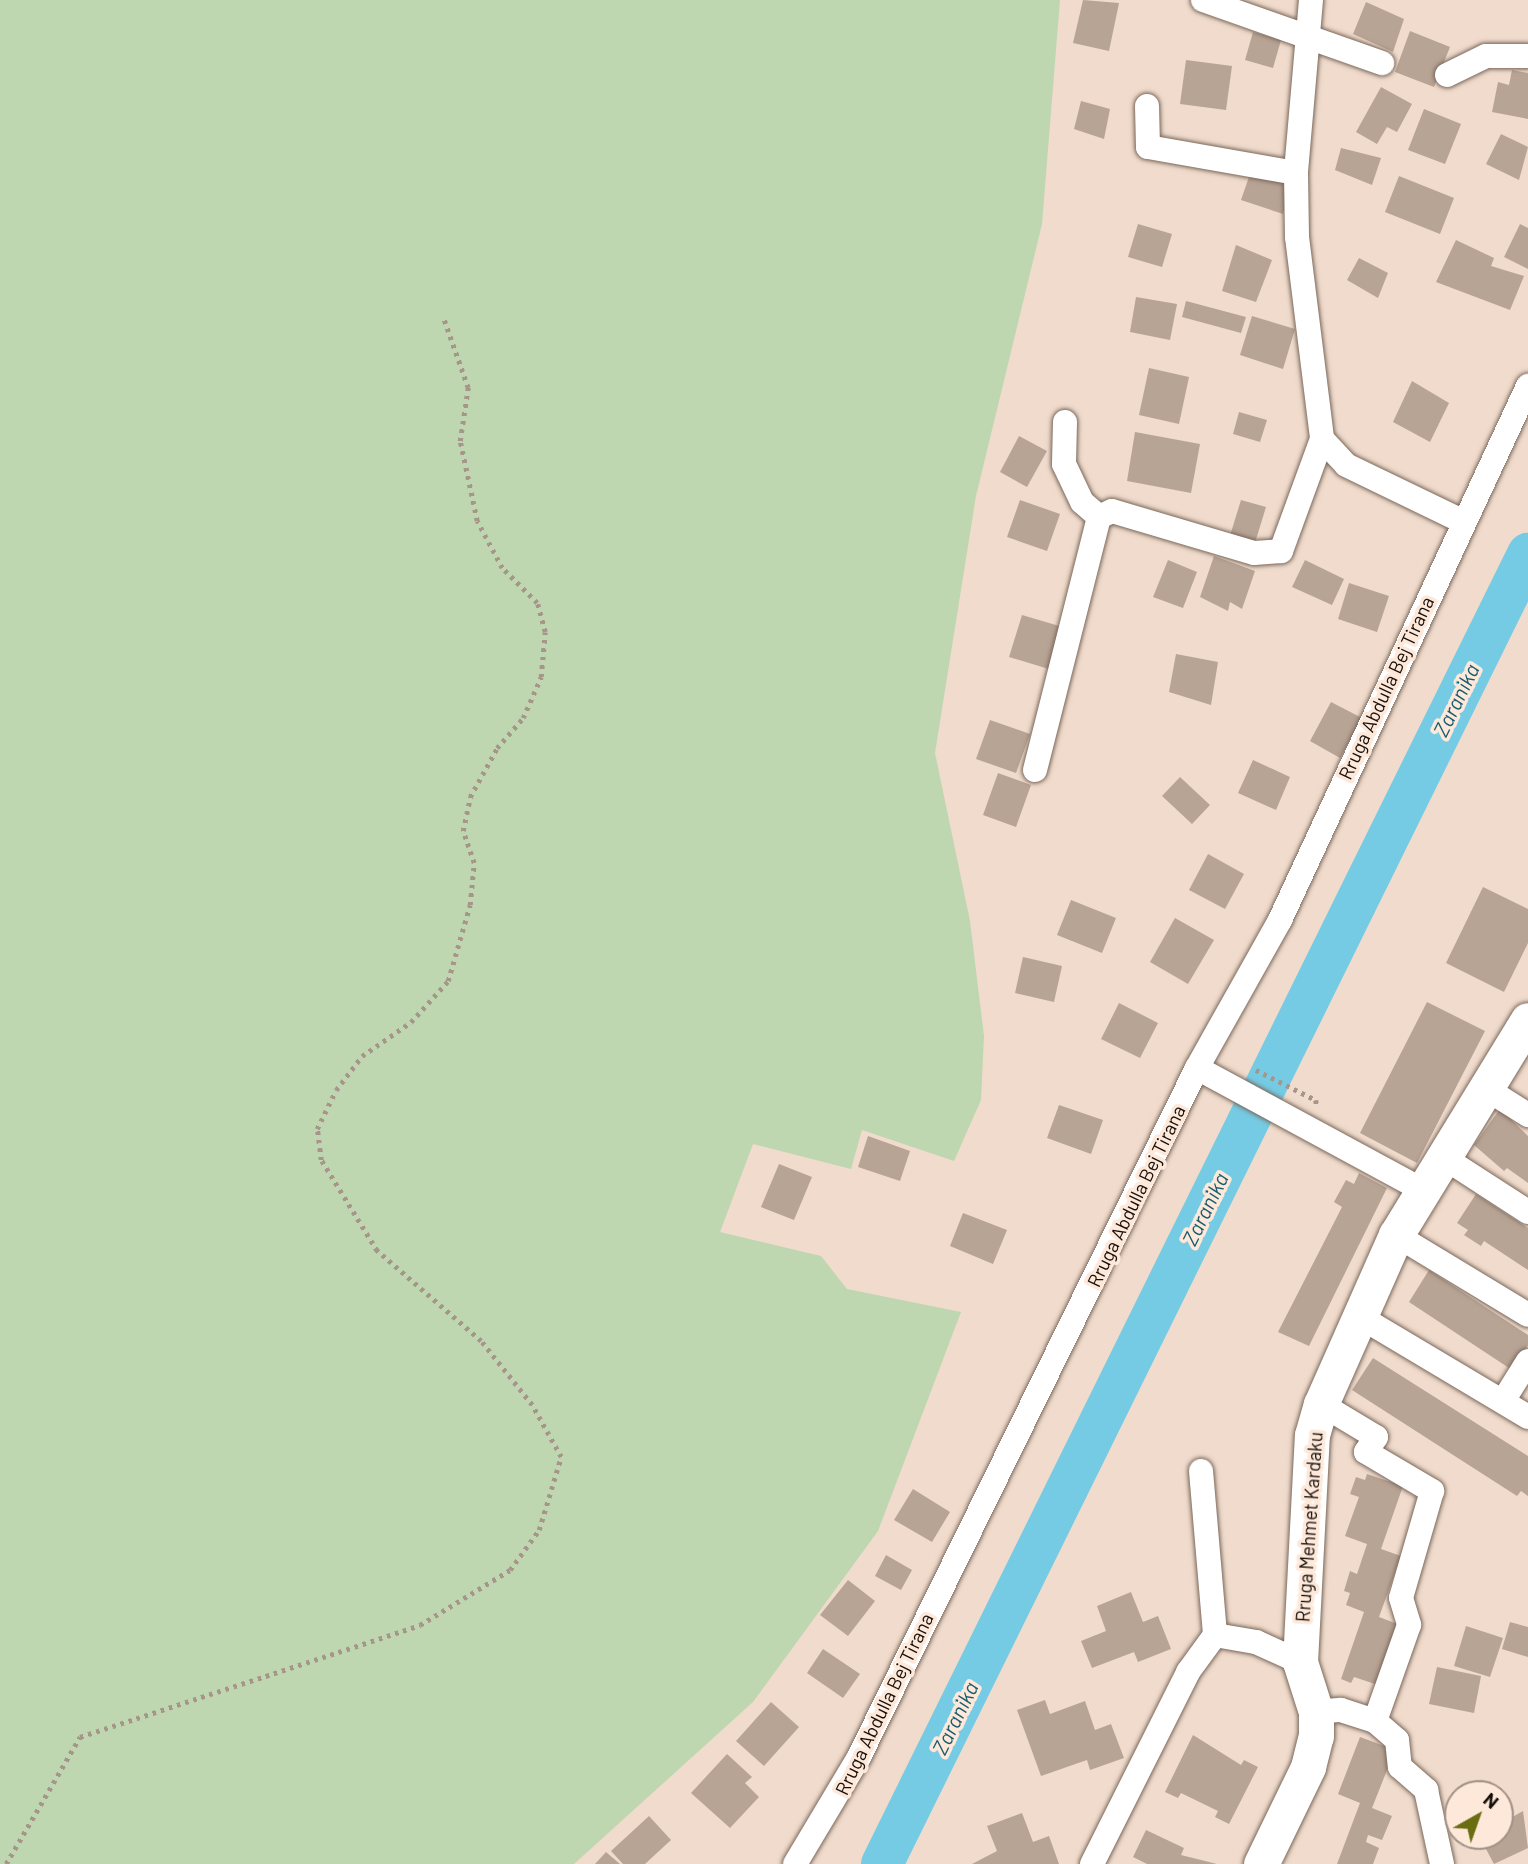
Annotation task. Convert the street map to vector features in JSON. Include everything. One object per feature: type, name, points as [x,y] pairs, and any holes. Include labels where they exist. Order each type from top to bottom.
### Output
[{"type":"street","points":[[1203,0],[1382,63]]},
{"type":"street","points":[[1099,517],[1112,512],[1254,553],[1281,551],[1322,439],[1302,311],[1296,173],[1311,0]]},
{"type":"street","points":[[1447,75],[1486,56],[1528,56]]},
{"type":"street","points":[[1147,106],[1147,147],[1296,173]]},
{"type":"street","name":"Rruga Abdulla Bej Tirana","points":[[795,1864],[859,1757],[1197,1068],[1280,920],[1462,521],[1528,386]]},
{"type":"street","points":[[1065,422],[1064,464],[1082,502],[1099,517]]},
{"type":"street","points":[[1322,439],[1346,465],[1462,521]]},
{"type":"street","points":[[1035,770],[1099,517]]},
{"type":"street","name":"Rruga Mehmet Kardaku","points":[[1261,1864],[1308,1767],[1316,1712],[1300,1662],[1312,1435],[1321,1404],[1357,1315],[1396,1235],[1528,1020]]},
{"type":"street","points":[[1197,1068],[1319,1130],[1423,1190]]},
{"type":"street","points":[[1485,1088],[1528,1115]]},
{"type":"street","points":[[1443,1157],[1528,1212]]},
{"type":"street","points":[[1396,1235],[1528,1315]]},
{"type":"street","points":[[1357,1315],[1528,1417]]},
{"type":"street","points":[[1503,1401],[1528,1360]]},
{"type":"street","points":[[1321,1404],[1376,1437],[1366,1452],[1432,1491],[1401,1598],[1409,1625],[1375,1721]]},
{"type":"street","points":[[1092,1864],[1188,1672],[1215,1635],[1201,1471]]},
{"type":"street","points":[[1215,1635],[1256,1642],[1300,1662]]},
{"type":"street","points":[[1316,1712],[1341,1710],[1375,1721],[1397,1740],[1400,1767],[1426,1790],[1442,1864]]},
{"type":"path","points":[[6,1864],[80,1737],[420,1625],[510,1570],[539,1530],[561,1457],[531,1405],[481,1341],[377,1251],[321,1160],[317,1129],[335,1090],[362,1056],[411,1022],[448,981],[470,905],[474,863],[463,831],[470,797],[497,748],[523,718],[541,677],[545,632],[537,603],[502,568],[477,521],[460,441],[468,388],[443,317]]},
{"type":"path","points":[[1250,1067],[1316,1100]]},
{"type":"green space","points":[[0,0],[1060,0],[1042,224],[976,496],[935,753],[970,921],[984,1036],[981,1100],[954,1161],[862,1130],[851,1169],[753,1144],[720,1232],[821,1256],[847,1289],[961,1312],[878,1531],[753,1702],[574,1864],[0,1864]]},
{"type":"building","points":[[1083,0],[1119,3],[1109,51],[1073,43]]},
{"type":"building","points":[[1366,2],[1404,19],[1393,52],[1353,34]]},
{"type":"building","points":[[1410,31],[1450,47],[1434,87],[1395,72]]},
{"type":"building","points":[[1253,32],[1281,40],[1273,68],[1245,60]]},
{"type":"building","points":[[1186,60],[1232,66],[1226,110],[1180,104]]},
{"type":"building","points":[[1512,70],[1528,73],[1528,119],[1492,112],[1498,82],[1509,85]]},
{"type":"building","points":[[1381,87],[1412,104],[1397,132],[1387,127],[1377,144],[1356,132]]},
{"type":"building","points":[[1081,101],[1110,109],[1104,139],[1074,129]]},
{"type":"building","points":[[1424,109],[1461,124],[1445,164],[1408,150]]},
{"type":"building","points":[[1501,134],[1528,147],[1519,180],[1486,164]]},
{"type":"building","points":[[1341,148],[1381,158],[1372,185],[1335,170]]},
{"type":"building","points":[[1250,174],[1290,184],[1283,214],[1241,200]]},
{"type":"building","points":[[1399,176],[1454,198],[1440,234],[1385,212]]},
{"type":"building","points":[[1138,224],[1172,234],[1162,267],[1128,257]]},
{"type":"building","points":[[1520,224],[1528,228],[1528,269],[1504,257]]},
{"type":"building","points":[[1456,240],[1494,258],[1491,266],[1524,276],[1510,310],[1436,282]]},
{"type":"building","points":[[1236,245],[1272,260],[1256,302],[1222,291]]},
{"type":"building","points":[[1359,258],[1388,273],[1378,298],[1347,280]]},
{"type":"building","points":[[1136,297],[1177,304],[1170,340],[1130,332]]},
{"type":"building","points":[[1186,301],[1246,317],[1241,333],[1182,317]]},
{"type":"building","points":[[1252,316],[1295,329],[1283,369],[1240,355]]},
{"type":"building","points":[[1149,368],[1189,377],[1179,424],[1139,415]]},
{"type":"building","points":[[1412,381],[1449,403],[1430,442],[1393,422]]},
{"type":"building","points":[[1239,412],[1267,420],[1260,442],[1233,434]]},
{"type":"building","points":[[1135,432],[1200,444],[1191,493],[1127,481]]},
{"type":"building","points":[[1019,436],[1047,451],[1027,487],[1000,472]]},
{"type":"building","points":[[1020,500],[1060,514],[1047,551],[1007,537]]},
{"type":"building","points":[[1241,500],[1266,507],[1254,546],[1229,539]]},
{"type":"building","points":[[1214,556],[1255,571],[1242,609],[1230,602],[1228,611],[1200,597]]},
{"type":"building","points":[[1168,560],[1197,572],[1183,608],[1153,597]]},
{"type":"building","points":[[1305,560],[1344,579],[1332,605],[1292,587]]},
{"type":"building","points":[[1349,583],[1389,596],[1377,632],[1338,619]]},
{"type":"building","points":[[1022,615],[1066,628],[1052,670],[1009,657]]},
{"type":"building","points":[[1176,654],[1218,662],[1211,705],[1169,692]]},
{"type":"building","points":[[1331,702],[1362,718],[1340,758],[1310,741]]},
{"type":"building","points":[[990,720],[1030,734],[1016,773],[976,759]]},
{"type":"building","points":[[1253,760],[1290,777],[1276,810],[1238,793]]},
{"type":"building","points":[[998,773],[1031,785],[1016,827],[983,815]]},
{"type":"building","points":[[1180,777],[1210,805],[1192,824],[1162,796]]},
{"type":"building","points":[[1208,854],[1244,874],[1225,909],[1189,890]]},
{"type":"building","points":[[1483,887],[1528,909],[1528,943],[1504,992],[1446,963]]},
{"type":"building","points":[[1071,900],[1116,918],[1102,953],[1057,935]]},
{"type":"building","points":[[1175,918],[1214,940],[1188,984],[1150,962]]},
{"type":"building","points":[[1023,957],[1062,966],[1054,1002],[1015,993]]},
{"type":"building","points":[[1427,1002],[1485,1031],[1417,1163],[1360,1133]]},
{"type":"building","points":[[1119,1003],[1158,1023],[1140,1058],[1101,1039]]},
{"type":"building","points":[[1059,1105],[1103,1120],[1091,1154],[1047,1138]]},
{"type":"building","points":[[1500,1109],[1528,1136],[1528,1183],[1507,1168],[1504,1171],[1474,1145]]},
{"type":"building","points":[[868,1136],[910,1151],[900,1181],[858,1167]]},
{"type":"building","points":[[779,1164],[812,1177],[794,1220],[761,1207]]},
{"type":"building","points":[[1359,1173],[1387,1188],[1309,1346],[1278,1332],[1342,1207],[1334,1202],[1346,1180],[1354,1184]]},
{"type":"building","points":[[1476,1194],[1528,1228],[1528,1270],[1484,1241],[1481,1246],[1464,1235],[1468,1230],[1457,1223]]},
{"type":"building","points":[[963,1213],[1007,1230],[993,1264],[950,1246]]},
{"type":"building","points":[[1429,1270],[1528,1335],[1528,1345],[1512,1370],[1409,1302]]},
{"type":"building","points":[[1373,1358],[1528,1456],[1528,1496],[1521,1491],[1517,1496],[1352,1390]]},
{"type":"building","points":[[1367,1474],[1403,1486],[1381,1549],[1401,1556],[1379,1617],[1400,1625],[1378,1685],[1354,1677],[1351,1683],[1341,1679],[1364,1612],[1346,1605],[1350,1593],[1344,1591],[1350,1571],[1357,1574],[1367,1544],[1345,1536],[1359,1497],[1350,1494],[1356,1477],[1365,1480]]},
{"type":"building","points":[[913,1489],[950,1512],[932,1542],[894,1520]]},
{"type":"building","points":[[886,1555],[912,1570],[901,1590],[875,1576]]},
{"type":"building","points":[[848,1580],[875,1601],[848,1636],[820,1615]]},
{"type":"building","points":[[1131,1592],[1143,1622],[1158,1616],[1171,1649],[1138,1662],[1134,1652],[1092,1668],[1081,1641],[1106,1631],[1097,1606]]},
{"type":"building","points":[[1510,1622],[1528,1627],[1528,1657],[1502,1649]]},
{"type":"building","points":[[1466,1626],[1503,1638],[1490,1677],[1454,1666]]},
{"type":"building","points":[[823,1649],[860,1674],[843,1698],[807,1673]]},
{"type":"building","points":[[1437,1667],[1481,1676],[1474,1713],[1429,1704]]},
{"type":"building","points":[[1045,1700],[1050,1714],[1085,1701],[1095,1730],[1111,1724],[1124,1758],[1090,1770],[1087,1760],[1041,1776],[1017,1710]]},
{"type":"building","points":[[771,1702],[799,1727],[764,1766],[736,1741]]},
{"type":"building","points":[[1193,1735],[1241,1765],[1244,1760],[1258,1767],[1229,1824],[1215,1817],[1218,1811],[1181,1793],[1178,1798],[1165,1792]]},
{"type":"building","points":[[1360,1737],[1395,1750],[1372,1808],[1392,1816],[1382,1840],[1368,1835],[1366,1842],[1379,1848],[1373,1864],[1337,1864],[1360,1803],[1338,1794]]},
{"type":"building","points":[[727,1754],[752,1777],[745,1783],[759,1797],[730,1828],[691,1793]]},
{"type":"building","points":[[1523,1811],[1528,1848],[1494,1864],[1486,1850],[1514,1850],[1514,1816]]},
{"type":"building","points":[[1022,1813],[1033,1842],[1049,1836],[1059,1864],[972,1864],[997,1851],[987,1826]]},
{"type":"building","points":[[649,1816],[671,1840],[645,1864],[623,1864],[611,1851]]},
{"type":"building","points":[[1146,1830],[1184,1848],[1181,1855],[1217,1864],[1147,1864],[1133,1857]]},
{"type":"building","points":[[606,1852],[620,1864],[595,1864]]},
{"type":"waterway","name":"Zaranika","points":[[882,1864],[1528,554]]}]
